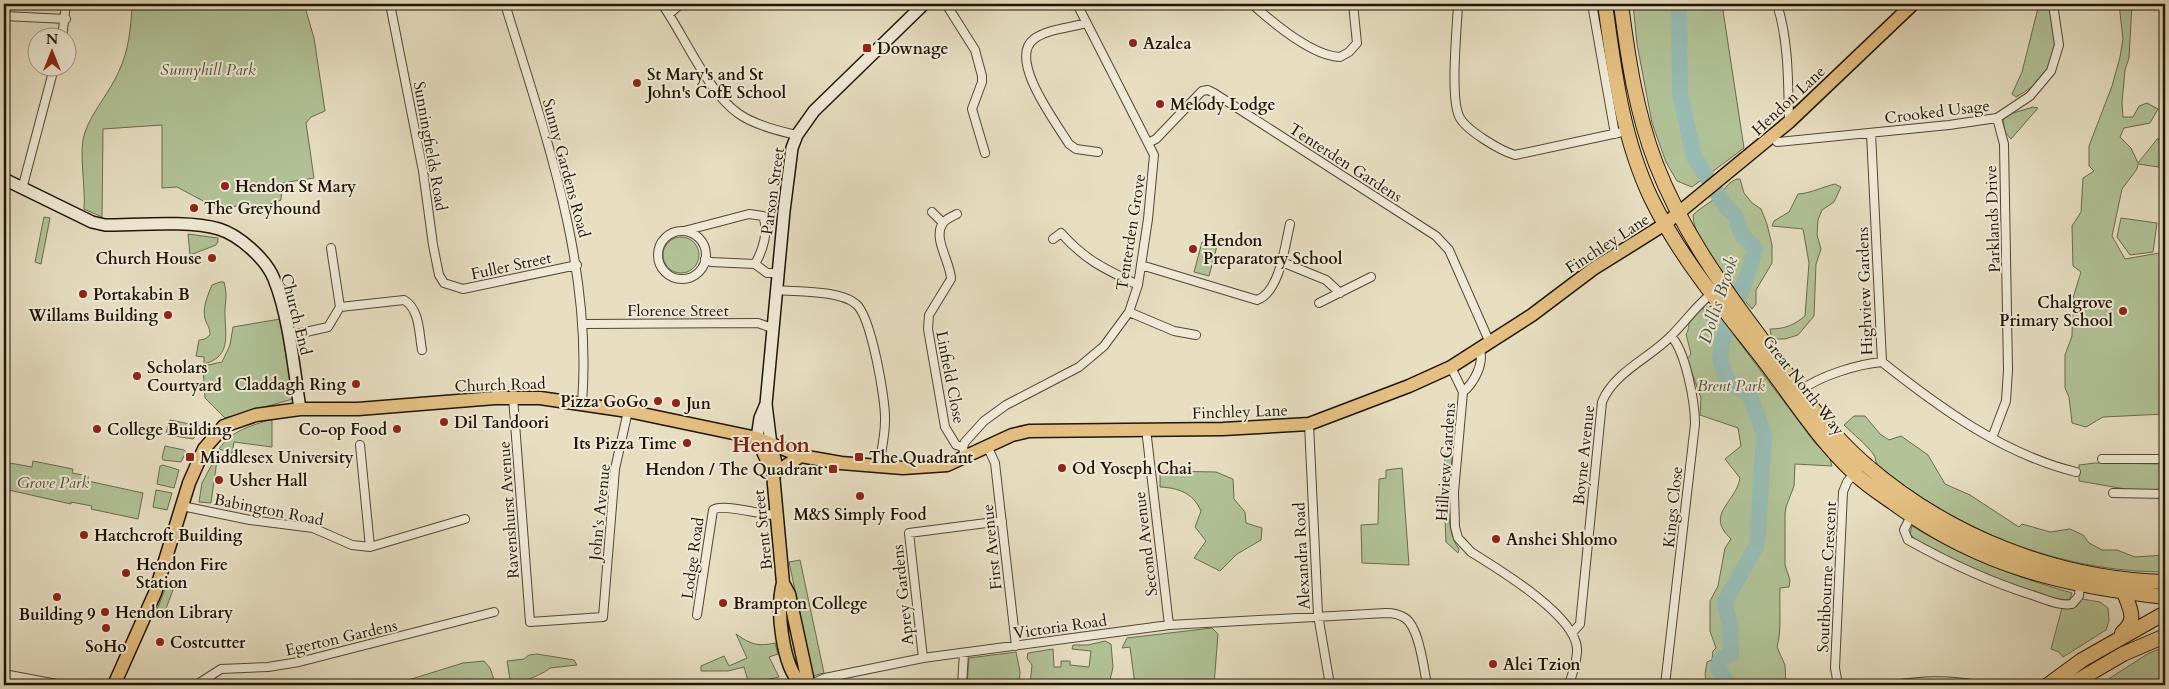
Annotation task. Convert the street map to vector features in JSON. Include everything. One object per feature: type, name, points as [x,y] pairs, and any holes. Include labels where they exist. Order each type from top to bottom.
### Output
[{"type":"highway","name":"Great North Way","points":[[1605,4],[1621,132],[1666,224],[1717,290],[1762,341],[1833,432],[1866,465],[1934,514],[1977,538],[2076,572],[2165,582]]},
{"type":"highway","name":"Great North Way","points":[[1621,4],[1630,72],[1645,131],[1656,163],[1678,214],[1717,290],[1722,308],[1827,444],[1854,474],[1911,516],[1945,536],[1999,561],[2042,576],[2080,585],[2165,597]]},
{"type":"highway","points":[[2113,642],[2131,625],[2132,619],[2124,592]]},
{"type":"highway","points":[[2048,685],[2082,660],[2165,612]]},
{"type":"highway","points":[[2070,685],[2123,654],[2165,636]]},
{"type":"main road","name":"Parson Street","points":[[771,444],[766,404],[772,328],[788,166],[797,135],[814,110],[924,4]]},
{"type":"main road","name":"Hendon Lane","points":[[1678,214],[1774,136],[1913,4]]},
{"type":"main road","name":"Church End","points":[[4,179],[92,222],[105,226],[191,226],[217,229],[230,234],[263,262],[274,278],[288,336],[300,409]]},
{"type":"main road","name":"Finchley Lane","points":[[757,438],[801,456],[879,467],[928,468],[947,465],[964,453],[988,448],[1012,435],[1030,431],[1272,428],[1309,424],[1409,386],[1451,367],[1485,347],[1592,269],[1666,224],[1678,214]]},
{"type":"main road","name":"Church Road","points":[[114,685],[158,586],[182,506],[204,449],[224,426],[256,414],[300,409],[358,409],[513,397],[582,403],[757,438]]},
{"type":"main road","name":"Parson Street","points":[[757,438],[760,418],[766,404]]},
{"type":"main road","name":"Brent Street","points":[[757,438],[772,474],[783,583],[790,594],[807,677],[804,685]]},
{"type":"main road","name":"Brent Street","points":[[771,444],[775,462],[772,474]]},
{"type":"main road","points":[[772,474],[801,456]]},
{"type":"street","points":[[64,28],[66,4]]},
{"type":"street","name":"Sunningfields Road","points":[[390,4],[423,171],[439,275],[444,283],[451,287]]},
{"type":"street","name":"Sunny Gardens Road","points":[[506,4],[568,215],[583,324],[582,403]]},
{"type":"street","points":[[662,4],[712,86],[738,114],[770,128],[797,135]]},
{"type":"street","points":[[669,14],[681,4]]},
{"type":"street","points":[[946,4],[975,50],[982,76],[982,82],[972,109],[985,153]]},
{"type":"street","name":"Tenterden Grove","points":[[964,453],[968,437],[992,415],[1006,405],[1064,376],[1104,346],[1129,312],[1138,285],[1155,161],[1148,143],[1077,4]]},
{"type":"street","points":[[1254,4],[1271,21],[1319,51],[1340,57],[1349,52],[1357,43],[1353,4]]},
{"type":"street","points":[[1458,4],[1455,101],[1460,118],[1464,124],[1516,155],[1621,132]]},
{"type":"street","name":"Great North Way","points":[[1592,4],[1621,132]]},
{"type":"street","points":[[1777,4],[1787,56],[1789,122]]},
{"type":"street","name":"Crooked Usage","points":[[1774,136],[1778,142],[1998,118],[2030,96],[2051,70],[2059,45],[2053,4]]},
{"type":"street","points":[[4,16],[66,19]]},
{"type":"street","points":[[1086,24],[1041,36],[1030,44],[1026,57],[1036,92],[1069,144],[1076,149],[1098,152]]},
{"type":"street","points":[[22,189],[51,78]]},
{"type":"street","name":"Tenterden Gardens","points":[[1148,143],[1156,139],[1202,91],[1208,90],[1214,93],[1436,236],[1449,250],[1485,347]]},
{"type":"street","name":"Parklands Drive","points":[[1992,438],[2006,401],[2008,370],[2004,144],[1998,118]]},
{"type":"street","name":"Highview Gardens","points":[[1800,391],[1812,383],[1866,364],[1882,362],[1871,133]]},
{"type":"street","points":[[932,212],[943,223],[957,214]]},
{"type":"street","points":[[684,231],[697,237],[703,243],[705,260],[698,273],[681,279],[672,277],[660,266],[658,255],[663,240],[670,234],[750,214],[763,216],[766,225],[762,253],[755,264]]},
{"type":"street","name":"Linfield Close","points":[[943,223],[941,238],[951,279],[929,315],[928,329],[945,427],[956,445],[964,453]]},
{"type":"street","points":[[1141,265],[1257,300],[1266,296],[1271,289],[1282,262],[1290,224]]},
{"type":"street","points":[[1053,239],[1066,226]]},
{"type":"street","points":[[1061,233],[1076,251],[1093,264],[1138,285]]},
{"type":"street","points":[[288,336],[328,327],[340,307],[331,248]]},
{"type":"street","points":[[705,260],[711,262],[755,264],[767,272],[778,273]]},
{"type":"street","points":[[1282,262],[1326,280],[1340,292]]},
{"type":"street","name":"Fuller Street","points":[[451,287],[463,289],[576,265]]},
{"type":"street","points":[[1319,303],[1372,277]]},
{"type":"street","points":[[777,290],[842,296],[855,303],[861,309],[869,326],[884,409],[885,421],[879,467]]},
{"type":"street","name":"Boyne Avenue","points":[[1572,633],[1580,624],[1602,402],[1615,382],[1671,336],[1692,310],[1717,290]]},
{"type":"street","points":[[340,307],[404,300],[411,304],[415,310],[422,350]]},
{"type":"street","points":[[1129,312],[1174,331],[1196,335]]},
{"type":"street","name":"Florence Street","points":[[583,324],[758,323],[772,328]]},
{"type":"street","name":"Kings Close","points":[[1665,685],[1695,424],[1694,404],[1682,358],[1671,336]]},
{"type":"street","name":"Hillview Gardens","points":[[1463,392],[1468,388],[1482,362],[1485,347]]},
{"type":"street","points":[[1882,362],[1926,397],[1992,438],[2053,466],[2076,472]]},
{"type":"street","name":"Hillview Gardens","points":[[1451,367],[1463,392],[1454,492],[1455,527],[1458,538],[1471,552],[1542,601],[1572,633]]},
{"type":"street","name":"Ravenshurst Avenue","points":[[513,397],[530,622],[603,617]]},
{"type":"street","name":"John's Avenue","points":[[603,617],[615,469],[628,411]]},
{"type":"street","name":"Alexandra Road","points":[[1309,424],[1318,615],[1330,685]]},
{"type":"street","name":"Second Avenue","points":[[1146,429],[1169,625]]},
{"type":"street","points":[[360,445],[370,547]]},
{"type":"street","name":"First Avenue","points":[[988,448],[995,463],[1016,646]]},
{"type":"street","points":[[2102,459],[2165,459]]},
{"type":"street","name":"Southbourne Crescent","points":[[1838,685],[1835,668],[1843,492],[1847,482],[1854,474]]},
{"type":"street","points":[[2113,493],[2165,494]]},
{"type":"street","name":"Babington Road","points":[[182,506],[250,520],[313,528],[352,545],[370,547],[465,519]]},
{"type":"street","name":"Lodge Road","points":[[697,615],[713,510],[720,507],[764,515],[776,515]]},
{"type":"street","points":[[1911,516],[1904,530],[1908,540],[1958,568],[2013,590],[2061,604],[2072,604],[2079,596],[2080,585]]},
{"type":"street","name":"Aprey Gardens","points":[[923,658],[909,533],[1002,521]]},
{"type":"street","name":"Egerton Gardens","points":[[196,685],[221,669],[268,667],[299,662],[494,612]]},
{"type":"street","name":"Victoria Road","points":[[809,685],[824,678],[923,658],[1169,625],[1318,615],[1386,613],[1406,618],[1416,636],[1427,685]]},
{"type":"street","points":[[1569,685],[1577,648],[1572,633]]},
{"type":"street","points":[[962,685],[964,653]]},
{"type":"street","points":[[4,674],[62,685]]},
{"type":"street","points":[[1892,685],[1930,680],[1953,680],[1977,685]]},
{"type":"green space","name":"Sunnyhill Park","points":[[132,4],[304,4],[314,38],[325,111],[311,117],[306,123],[314,178],[282,183],[281,200],[252,211],[247,202],[222,211],[177,187],[162,188],[162,125],[103,129],[102,217],[84,209],[83,140],[88,124],[115,79],[125,55],[129,38]]},
{"type":"green space","points":[[1633,4],[1722,4],[1744,148],[1692,187],[1677,181],[1666,162],[1652,123],[1637,44]]},
{"type":"green space","points":[[2039,4],[2048,4],[2052,19],[2054,45],[2052,58],[2047,69],[2039,79],[2029,89],[2016,97],[2012,94],[2022,72]]},
{"type":"green space","name":"Chalgrove Primary School","points":[[2119,4],[2132,4],[2129,58],[2125,70],[2122,103],[2123,117],[2133,117],[2139,106],[2147,103],[2158,109],[2150,123],[2124,128],[2120,137],[2131,148],[2138,163],[2158,138],[2165,148],[2165,168],[2138,164],[2137,169],[2122,189],[2112,236],[2125,259],[2159,253],[2164,255],[2165,250],[2165,414],[2103,417],[2086,427],[2072,423],[2069,397],[2065,388],[2065,355],[2072,336],[2073,298],[2081,272],[2073,266],[2072,226],[2081,212],[2083,178],[2094,171],[2089,166],[2089,146],[2112,86],[2120,57],[2123,39]]},
{"type":"green space","points":[[2033,107],[2038,108],[2011,139],[2005,132],[2003,120],[2007,115]]},
{"type":"green space","points":[[1737,179],[1740,179],[1744,193],[1752,203],[1761,209],[1772,245],[1772,263],[1756,290],[1756,304],[1752,309],[1707,251],[1695,226],[1693,215]]},
{"type":"green space","points":[[1835,184],[1841,187],[1834,202],[1822,210],[1818,220],[1817,235],[1821,249],[1816,264],[1814,316],[1798,335],[1785,339],[1776,339],[1771,335],[1770,329],[1789,326],[1805,316],[1809,263],[1803,229],[1772,226],[1774,221],[1789,212],[1798,194]]},
{"type":"green space","points":[[44,217],[50,218],[41,264],[35,262]]},
{"type":"green space","points":[[2121,218],[2157,223],[2153,252],[2130,255],[2117,237]]},
{"type":"green space","points":[[188,234],[218,238],[218,241],[216,245],[190,255]]},
{"type":"green space","points":[[681,237],[688,238],[694,242],[698,248],[698,262],[694,268],[688,272],[681,273],[674,272],[668,268],[664,262],[663,255],[664,248],[668,242],[674,238]]},
{"type":"green space","points":[[1202,242],[1217,246],[1209,276],[1194,272]]},
{"type":"green space","points":[[224,282],[226,293],[224,349],[220,355],[204,364],[204,357],[196,356],[199,340],[205,339],[210,335],[204,315],[205,306],[212,285]]},
{"type":"green space","name":"Brent Park","points":[[1712,306],[1815,443],[1829,456],[1832,466],[1795,464],[1794,486],[1785,514],[1785,565],[1790,580],[1789,587],[1780,588],[1780,626],[1777,647],[1785,665],[1786,685],[1710,685],[1705,677],[1707,662],[1712,660],[1713,651],[1716,648],[1710,631],[1710,601],[1718,586],[1725,548],[1731,539],[1723,530],[1720,522],[1721,515],[1733,495],[1740,478],[1725,459],[1741,446],[1738,428],[1700,415],[1701,398],[1687,359],[1691,354],[1686,334],[1690,319],[1698,311]]},
{"type":"green space","points":[[280,319],[293,399],[225,418],[205,398],[203,366],[222,362],[230,345],[233,327]]},
{"type":"green space","points":[[1854,416],[1865,416],[1880,434],[1889,440],[1901,436],[1928,455],[1945,484],[1970,495],[2019,527],[2022,524],[2050,532],[2070,529],[2083,535],[2089,543],[2102,550],[2117,550],[2135,557],[2165,555],[2165,572],[2133,571],[2069,561],[2038,552],[1977,529],[1921,497],[1893,478],[1877,464],[1875,456],[1871,451],[1844,425]]},
{"type":"green space","points":[[272,419],[272,447],[234,442],[232,453],[219,449],[236,433]]},
{"type":"green space","points":[[170,420],[202,428],[193,439],[168,435],[166,433]]},
{"type":"green space","points":[[165,446],[186,452],[181,462],[163,460]]},
{"type":"green space","points":[[1447,448],[1453,451],[1448,502],[1450,528],[1459,549],[1458,553],[1446,542],[1443,470]]},
{"type":"green space","points":[[218,453],[211,503],[199,502],[202,483]]},
{"type":"green space","name":"Grove Park","points":[[33,461],[73,469],[72,473],[88,476],[88,481],[143,493],[138,519],[91,509],[92,506],[71,502],[71,504],[4,489],[4,462],[32,467]]},
{"type":"green space","points":[[2095,463],[2165,464],[2165,491],[2131,490],[2079,481],[2079,465]]},
{"type":"green space","points":[[163,465],[179,470],[174,488],[157,484],[160,466]]},
{"type":"green space","points":[[1402,468],[1409,565],[1362,563],[1361,525],[1378,524],[1379,479],[1386,478],[1386,470]]},
{"type":"green space","points":[[1160,471],[1216,472],[1233,479],[1234,499],[1245,512],[1246,523],[1262,528],[1261,540],[1237,554],[1220,571],[1194,558],[1206,541],[1195,527],[1201,511],[1194,500],[1185,493],[1179,490],[1160,487]]},
{"type":"green space","points":[[156,490],[172,493],[167,510],[153,507]]},
{"type":"green space","points":[[1912,526],[1970,557],[2030,580],[2072,593],[2070,599],[2060,601],[1980,574],[1939,555],[1922,544],[1910,534]]},
{"type":"green space","points":[[800,560],[824,673],[813,676],[789,562]]},
{"type":"green space","points":[[169,579],[176,582],[162,619],[154,617]]},
{"type":"green space","points":[[2082,599],[2100,602],[2108,608],[2109,621],[2106,630],[2063,657],[2059,652],[2051,649],[2062,608],[2074,607]]},
{"type":"green space","points":[[1212,628],[1218,634],[1214,685],[1135,685],[1130,647],[1122,648],[1127,638]]},
{"type":"green space","points":[[736,634],[754,644],[775,643],[778,654],[769,657],[779,677],[749,684],[744,667],[728,671],[701,671],[701,666],[724,656],[729,666],[747,658]]},
{"type":"green space","points":[[1105,641],[1111,644],[1113,667],[1109,685],[1030,685],[1032,665],[1027,658],[1028,653],[1053,649],[1054,667],[1061,667],[1061,661],[1070,661],[1070,665],[1089,667],[1091,651],[1072,649],[1073,645],[1088,645]]},
{"type":"green space","points":[[2165,647],[2165,685],[2099,685],[2149,653]]},
{"type":"green space","points":[[1016,652],[1020,672],[1019,685],[967,685],[969,658]]},
{"type":"green space","points":[[537,654],[574,660],[577,665],[550,668],[543,673],[511,685],[507,661],[524,659],[529,655]]},
{"type":"green space","points":[[484,661],[490,668],[496,685],[392,685],[463,663]]},
{"type":"waterway","name":"Dollis Brook","points":[[1679,4],[1680,93],[1694,157],[1726,207],[1735,215],[1742,235],[1755,248],[1751,265],[1722,342],[1720,359],[1727,380],[1750,396],[1764,434],[1757,545],[1725,601],[1730,627],[1731,654],[1720,660],[1718,668],[1729,685]]},
{"type":"place","name":"Azalea","points":[[1133,43]]},
{"type":"place","name":"Downage","points":[[867,48]]},
{"type":"place","name":"St Mary's and St John's CofE School","points":[[637,83]]},
{"type":"place","name":"Melody Lodge","points":[[1160,104]]},
{"type":"place","name":"Hendon St Mary","points":[[225,186]]},
{"type":"place","name":"The Greyhound","points":[[194,208]]},
{"type":"place","name":"Hendon Preparatory School","points":[[1193,249]]},
{"type":"place","name":"Church House","points":[[212,258]]},
{"type":"place","name":"Portakabin B","points":[[83,294]]},
{"type":"place","name":"Chalgrove Primary School","points":[[2123,311]]},
{"type":"place","name":"Willams Building","points":[[168,315]]},
{"type":"place","name":"Scholars Courtyard","points":[[137,376]]},
{"type":"place","name":"Claddagh Ring","points":[[356,384]]},
{"type":"place","name":"Pizza GoGo","points":[[658,401]]},
{"type":"place","name":"Jun","points":[[676,403]]},
{"type":"place","name":"Dil Tandoori","points":[[444,422]]},
{"type":"place","name":"College Building","points":[[97,429]]},
{"type":"place","name":"Co-op Food","points":[[397,429]]},
{"type":"place","name":"Its Pizza Time","points":[[687,443]]},
{"type":"place","name":"Middlesex University","points":[[190,457]]},
{"type":"place","name":"The Quadrant","points":[[859,457]]},
{"type":"place","name":"Od Yoseph Chai","points":[[1062,468]]},
{"type":"place","name":"Hendon / The Quadrant","points":[[833,469]]},
{"type":"place","name":"Usher Hall","points":[[219,480]]},
{"type":"place","name":"M&S Simply Food","points":[[860,496]]},
{"type":"place","name":"Hatchcroft Building","points":[[84,535]]},
{"type":"place","name":"Anshei Shlomo","points":[[1496,539]]},
{"type":"place","name":"Hendon Fire Station","points":[[126,573]]},
{"type":"place","name":"Building 9","points":[[57,597]]},
{"type":"place","name":"Brampton College","points":[[723,603]]},
{"type":"place","name":"Hendon Library","points":[[105,612]]},
{"type":"place","name":"SoHo","points":[[106,628]]},
{"type":"place","name":"Costcutter","points":[[160,642]]},
{"type":"place","name":"Alei Tzion","points":[[1493,664]]},
{"type":"district","name":"Hendon","points":[[771,445]]}]
